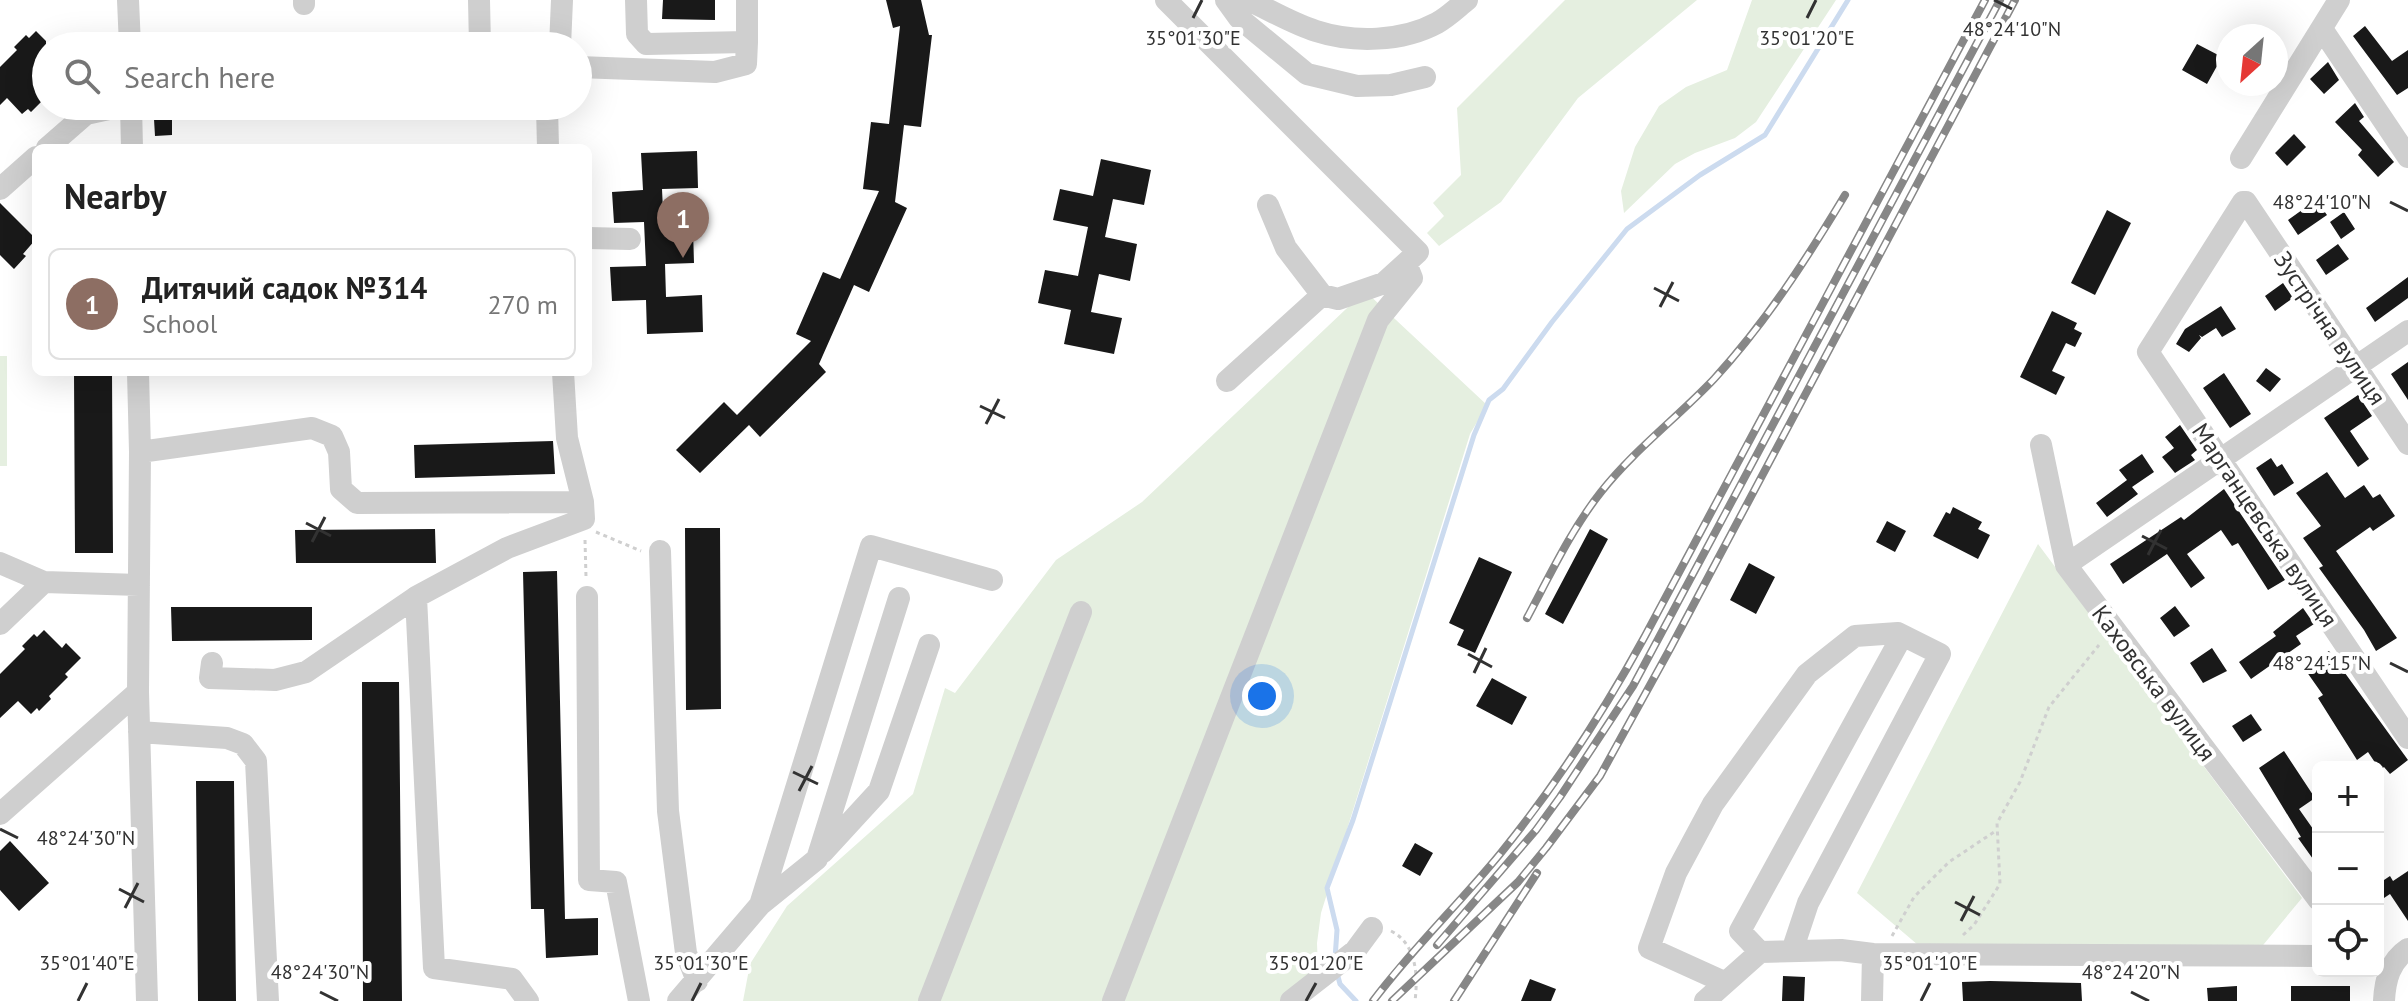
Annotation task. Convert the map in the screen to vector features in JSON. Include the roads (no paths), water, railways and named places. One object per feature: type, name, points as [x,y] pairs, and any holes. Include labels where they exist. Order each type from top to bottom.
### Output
[{"type":"street","points":[[128,0],[129,32]]},
{"type":"street","points":[[479,0],[480,32]]},
{"type":"street","points":[[561,32],[562,0]]},
{"type":"street","points":[[636,0],[637,34],[646,44],[747,42]]},
{"type":"street","points":[[592,68],[715,72],[746,64],[747,0]]},
{"type":"street","points":[[1166,0],[1418,252],[1384,283],[1338,299],[1322,295],[1286,248],[1268,205]]},
{"type":"street","points":[[1226,0],[1239,18],[1307,74],[1340,84],[1374,87],[1425,77]]},
{"type":"street","points":[[1248,0],[1313,31],[1366,39],[1421,30],[1439,23],[1467,0]]},
{"type":"street","points":[[2241,158],[2339,0]]},
{"type":"street","points":[[2322,29],[2408,157]]},
{"type":"street","points":[[52,144],[79,120]]},
{"type":"street","points":[[131,120],[132,144]]},
{"type":"street","points":[[545,120],[549,144]]},
{"type":"street","points":[[0,189],[32,161]]},
{"type":"street","name":"Зустрічна вулиця","points":[[2148,352],[2244,201],[2408,444]]},
{"type":"street","points":[[592,238],[630,239]]},
{"type":"street","points":[[1113,1001],[1378,320],[1412,278],[1406,263]]},
{"type":"street","points":[[1227,381],[1322,295]]},
{"type":"street","points":[[2066,565],[2408,331]]},
{"type":"street","name":"Марганцевська вулиця","points":[[2148,352],[2408,738]]},
{"type":"street","points":[[138,376],[138,692],[147,1001]]},
{"type":"street","points":[[566,376],[567,438],[584,510]]},
{"type":"street","points":[[140,452],[312,428],[332,436],[339,452],[341,489],[357,503],[584,510]]},
{"type":"street","name":"Каховська вулиця","points":[[2041,445],[2066,565],[2111,629],[2312,891]]},
{"type":"street","points":[[212,663],[210,678],[275,680],[306,672],[416,597],[584,510]]},
{"type":"street","points":[[760,905],[871,546],[992,580]]},
{"type":"street","points":[[660,551],[668,811],[686,953],[697,981]]},
{"type":"street","points":[[0,563],[44,582],[139,585]]},
{"type":"street","points":[[0,624],[44,582]]},
{"type":"street","points":[[416,597],[434,968],[512,979],[528,1001]]},
{"type":"street","points":[[587,597],[589,880],[616,882],[639,1001]]},
{"type":"street","points":[[817,859],[899,598]]},
{"type":"street","points":[[929,1001],[1081,612]]},
{"type":"street","points":[[1724,982],[1649,948],[1676,873],[1713,804],[1807,674],[1855,636],[1898,633],[1940,654],[1808,903],[1792,951]]},
{"type":"street","points":[[1760,952],[1740,931],[1902,636]]},
{"type":"street","points":[[678,1001],[760,905],[817,859],[879,791],[929,645]]},
{"type":"street","points":[[0,814],[138,692]]},
{"type":"street","points":[[139,732],[227,738],[243,744],[256,761],[268,1001]]},
{"type":"street","points":[[1291,1001],[1355,951],[1372,928]]},
{"type":"street","points":[[1705,1001],[1760,952],[1841,950],[1878,954],[2312,956]]},
{"type":"street","points":[[1872,1001],[1878,954]]},
{"type":"street","points":[[2384,1001],[2385,980],[2399,954]]},
{"type":"waterway","points":[[1335,959],[1337,930],[1327,888],[1353,820],[1474,435],[1489,400],[1503,389],[1627,229],[1700,175],[1765,135],[1848,0]]},
{"type":"waterway","points":[[1337,973],[1340,984],[1356,1001]]},
{"type":"railway","points":[[1373,1001],[1521,828],[1578,748],[1612,693],[1985,0]]},
{"type":"railway","points":[[1437,945],[1536,830],[1633,686],[2000,0]]},
{"type":"railway","points":[[1392,1001],[1518,882],[1600,776],[2015,0]]},
{"type":"railway","points":[[1527,618],[1570,537],[1601,492],[1733,357],[1784,290],[1845,195]]},
{"type":"railway","points":[[1454,1001],[1537,873]]},
{"type":"place","name":"Дитячий садок №314","points":[[683,258]]}]
